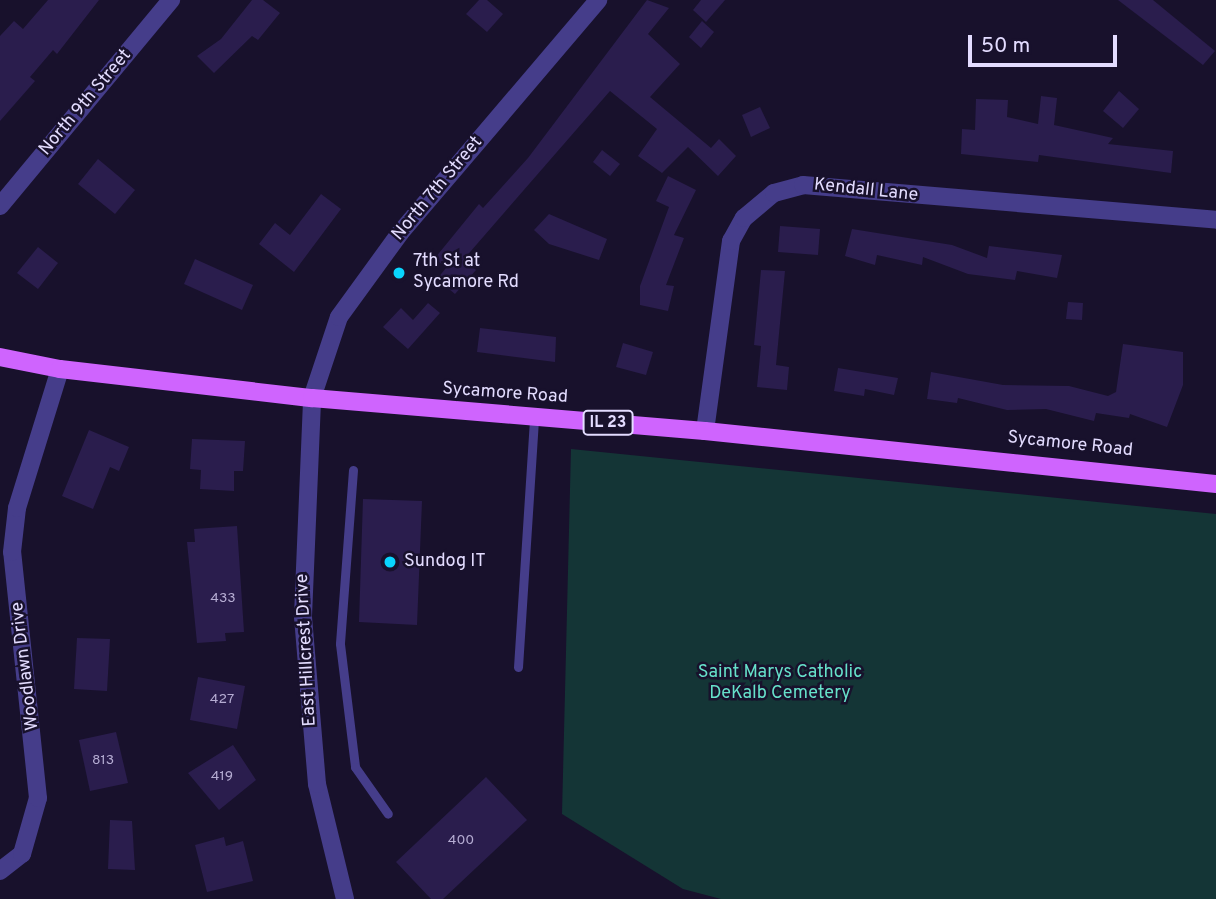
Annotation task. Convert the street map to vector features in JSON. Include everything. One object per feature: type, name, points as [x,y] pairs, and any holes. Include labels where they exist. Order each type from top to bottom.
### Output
[{"type":"main road","name":"Sycamore Road","points":[[0,357],[60,369],[312,398],[705,431],[1216,484]]},
{"type":"street","name":"North 9th Street","points":[[0,206],[171,0]]},
{"type":"street","name":"North 7th Street","points":[[312,398],[339,317],[400,233],[598,0]]},
{"type":"street","name":"Kendall Lane","points":[[705,431],[731,241],[744,218],[774,193],[803,185],[1216,220]]},
{"type":"street","name":"Woodlawn Drive","points":[[0,871],[22,854],[38,798],[12,552],[17,508],[60,369]]},
{"type":"street","name":"East Hillcrest Drive","points":[[312,398],[303,515],[305,656],[317,784],[345,899]]},
{"type":"lane","points":[[519,667],[534,418]]},
{"type":"lane","points":[[353,470],[340,643],[355,766],[388,814]]},
{"type":"green space","name":"Saint Marys Catholic DeKalb Cemetery","points":[[571,449],[1216,514],[1216,899],[721,899],[683,889],[562,814]]},
{"type":"building","points":[[48,0],[99,0],[57,54],[53,50],[30,77],[35,81],[0,121],[0,36],[14,21],[23,29]]},
{"type":"building","points":[[252,0],[263,0],[280,13],[258,40],[252,36],[214,73],[197,56],[221,39]]},
{"type":"building","points":[[479,0],[487,0],[503,14],[487,32],[466,14]]},
{"type":"building","points":[[647,0],[669,8],[648,34],[680,64],[650,97],[711,148],[719,139],[736,156],[718,176],[688,147],[662,173],[638,156],[657,129],[610,91],[464,259],[476,270],[455,294],[437,279],[446,268],[435,258],[479,204],[483,208],[528,158]]},
{"type":"building","points":[[701,0],[725,0],[706,22],[693,10]]},
{"type":"building","points":[[1118,0],[1153,0],[1215,51],[1203,65]]},
{"type":"building","points":[[702,21],[714,32],[701,48],[689,37]]},
{"type":"building","points":[[1119,91],[1139,109],[1123,128],[1103,111]]},
{"type":"building","points":[[1041,96],[1057,98],[1054,125],[1113,138],[1108,144],[1173,151],[1171,173],[1039,155],[1038,162],[961,154],[962,129],[975,130],[976,99],[1008,100],[1007,117],[1038,124]]},
{"type":"building","points":[[760,107],[770,128],[751,137],[742,115]]},
{"type":"building","points":[[602,150],[620,164],[610,176],[593,162]]},
{"type":"building","points":[[98,159],[135,190],[115,214],[78,184]]},
{"type":"building","points":[[668,176],[696,190],[674,235],[684,238],[666,285],[674,286],[668,311],[640,305],[640,286],[669,207],[656,201]]},
{"type":"building","points":[[321,194],[341,209],[294,272],[259,244],[275,223],[290,235]]},
{"type":"building","points":[[549,214],[607,239],[599,260],[549,244],[534,230]]},
{"type":"building","points":[[780,226],[820,229],[818,255],[778,252]]},
{"type":"building","points":[[852,229],[952,245],[987,258],[989,246],[1062,255],[1057,278],[1017,271],[1015,280],[968,274],[923,257],[922,265],[877,255],[875,265],[845,256]]},
{"type":"building","points":[[38,247],[58,263],[38,289],[17,273]]},
{"type":"building","points":[[195,259],[253,285],[242,310],[184,284]]},
{"type":"building","points":[[761,270],[785,271],[776,365],[789,367],[787,390],[757,387],[761,346],[754,345]]},
{"type":"building","points":[[1068,302],[1083,303],[1082,320],[1066,319]]},
{"type":"building","points":[[428,303],[440,313],[408,349],[383,327],[401,308],[413,320]]},
{"type":"building","points":[[480,328],[556,337],[555,362],[477,352]]},
{"type":"building","points":[[623,343],[653,352],[646,375],[616,367]]},
{"type":"building","points":[[1123,344],[1183,352],[1183,385],[1167,427],[1130,414],[1129,418],[1096,413],[1094,421],[1046,409],[1007,410],[958,398],[957,403],[927,399],[931,372],[1003,385],[1069,386],[1108,396],[1116,392]]},
{"type":"building","points":[[838,368],[898,378],[894,395],[865,389],[864,396],[834,391]]},
{"type":"building","points":[[89,430],[129,447],[119,471],[110,467],[93,509],[62,496]]},
{"type":"building","points":[[192,439],[245,441],[243,471],[234,471],[234,491],[200,489],[201,470],[190,469]]},
{"type":"building","name":"Sundog IT","points":[[363,499],[422,501],[417,625],[359,622]]},
{"type":"building","points":[[237,526],[244,632],[225,633],[226,641],[197,643],[187,542],[195,542],[194,529]]},
{"type":"building","points":[[77,638],[110,639],[107,691],[74,689]]},
{"type":"building","points":[[198,677],[245,686],[237,729],[190,720]]},
{"type":"building","points":[[116,732],[128,783],[90,791],[79,740]]},
{"type":"building","points":[[233,745],[256,780],[219,810],[188,773]]},
{"type":"building","points":[[486,777],[527,820],[443,899],[431,899],[396,862]]},
{"type":"building","points":[[110,820],[132,821],[135,870],[108,869]]},
{"type":"building","points":[[224,837],[226,846],[243,841],[253,881],[207,892],[195,845]]},
{"type":"place","name":"7th St at Sycamore Rd","points":[[399,273]]},
{"type":"place","name":"Sundog IT","points":[[390,562]]}]
